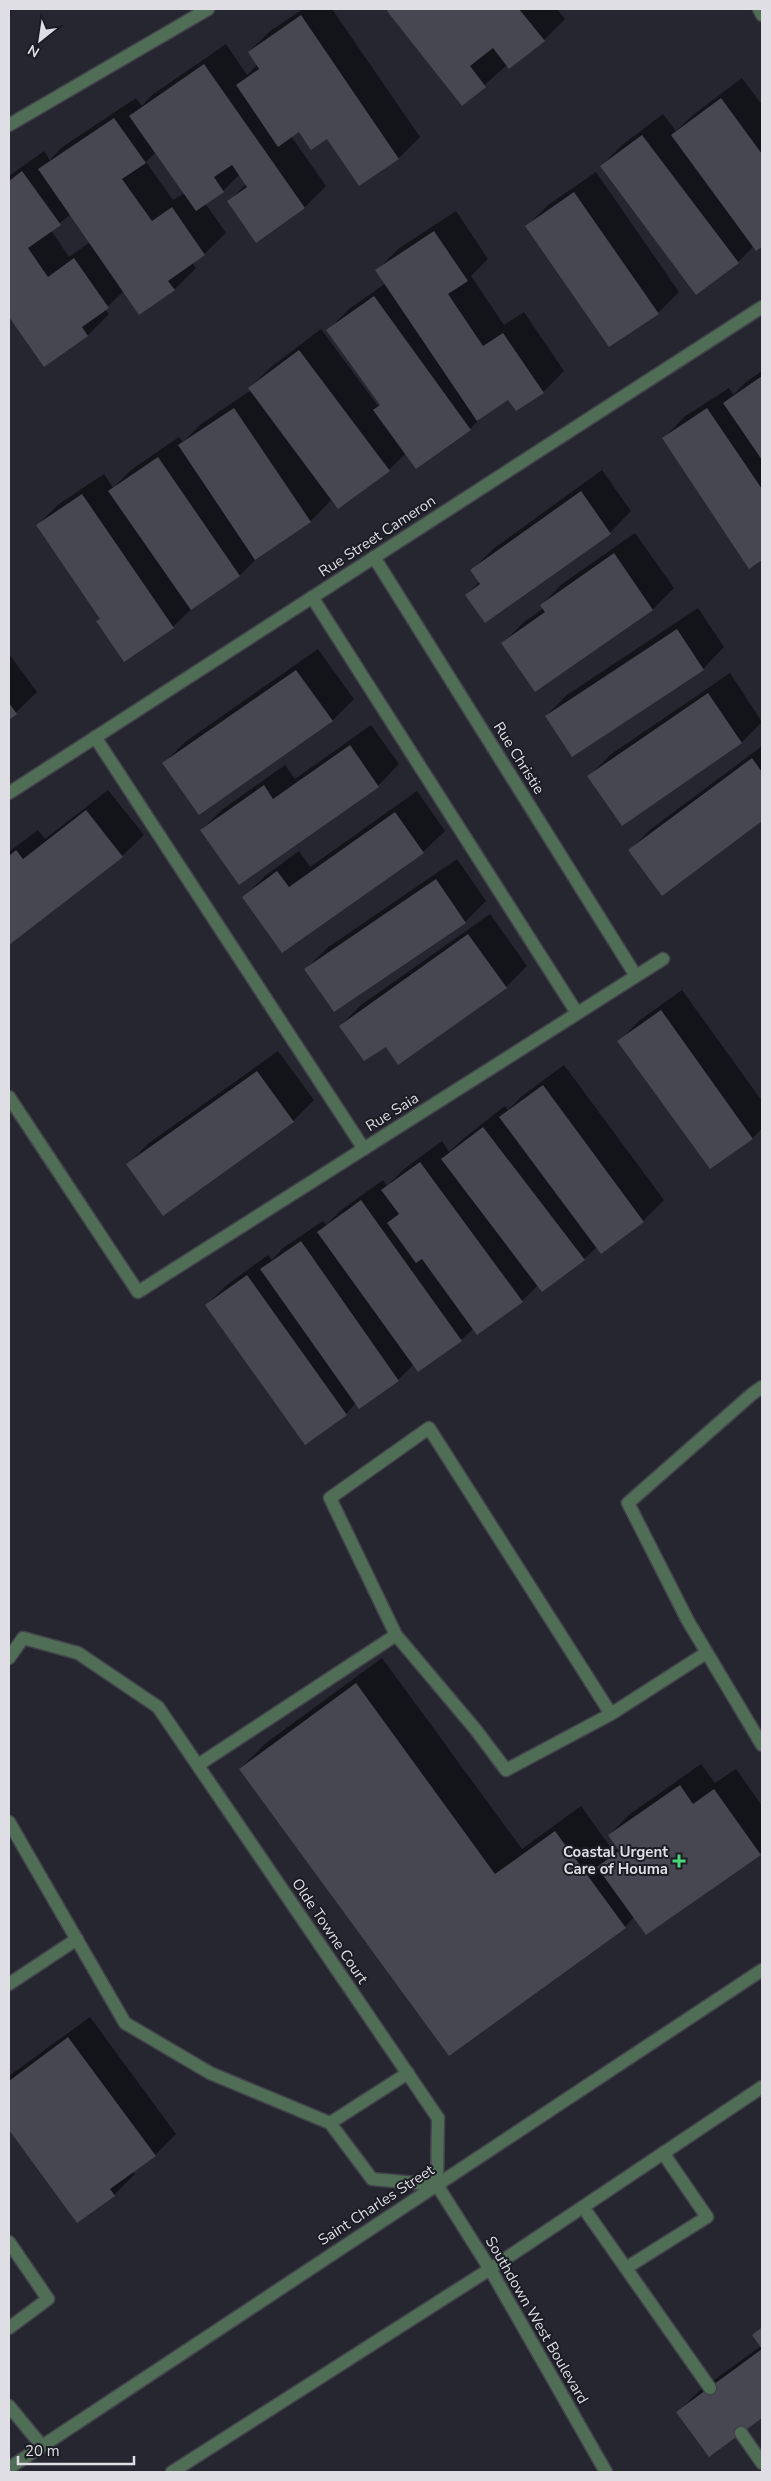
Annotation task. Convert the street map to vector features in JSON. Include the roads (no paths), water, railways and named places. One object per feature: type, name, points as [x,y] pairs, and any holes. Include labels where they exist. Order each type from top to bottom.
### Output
[{"type":"street","points":[[9,125],[208,9]]},
{"type":"street","points":[[759,9],[762,15]]},
{"type":"street","name":"Rue Street Cameron","points":[[9,793],[762,307]]},
{"type":"street","name":"Rue Christie","points":[[374,557],[636,976]]},
{"type":"street","points":[[312,597],[577,1013]]},
{"type":"street","points":[[95,737],[364,1149]]},
{"type":"street","name":"Rue Saia","points":[[9,1097],[138,1292],[664,959]]},
{"type":"street","points":[[762,1387],[628,1503],[706,1653],[762,1745]]},
{"type":"street","points":[[611,1714],[429,1428],[330,1498],[396,1635],[476,1730],[506,1770],[611,1714],[706,1653]]},
{"type":"street","points":[[198,1765],[396,1635]]},
{"type":"street","name":"Olde Towne Court","points":[[9,1658],[23,1638],[78,1653],[158,1707],[438,2118],[437,2185]]},
{"type":"street","points":[[9,1822],[125,2023],[210,2073],[330,2123],[372,2179],[437,2185]]},
{"type":"street","points":[[9,1984],[76,1939]]},
{"type":"street","name":"Saint Charles Street","points":[[9,2468],[762,1970]]},
{"type":"street","points":[[330,2123],[408,2073]]},
{"type":"street","points":[[172,2472],[490,2269],[762,2087]]},
{"type":"street","points":[[626,2268],[707,2216],[663,2153]]},
{"type":"street","name":"Southdown West Boulevard","points":[[437,2185],[490,2269],[606,2472]]},
{"type":"street","points":[[583,2206],[710,2388]]},
{"type":"street","points":[[9,2242],[48,2299],[9,2328]]},
{"type":"street","points":[[9,2406],[42,2446]]},
{"type":"street","points":[[741,2433],[762,2463]]},
{"type":"place","name":"Coastal Urgent Care of Houma","points":[[679,1861]]}]
